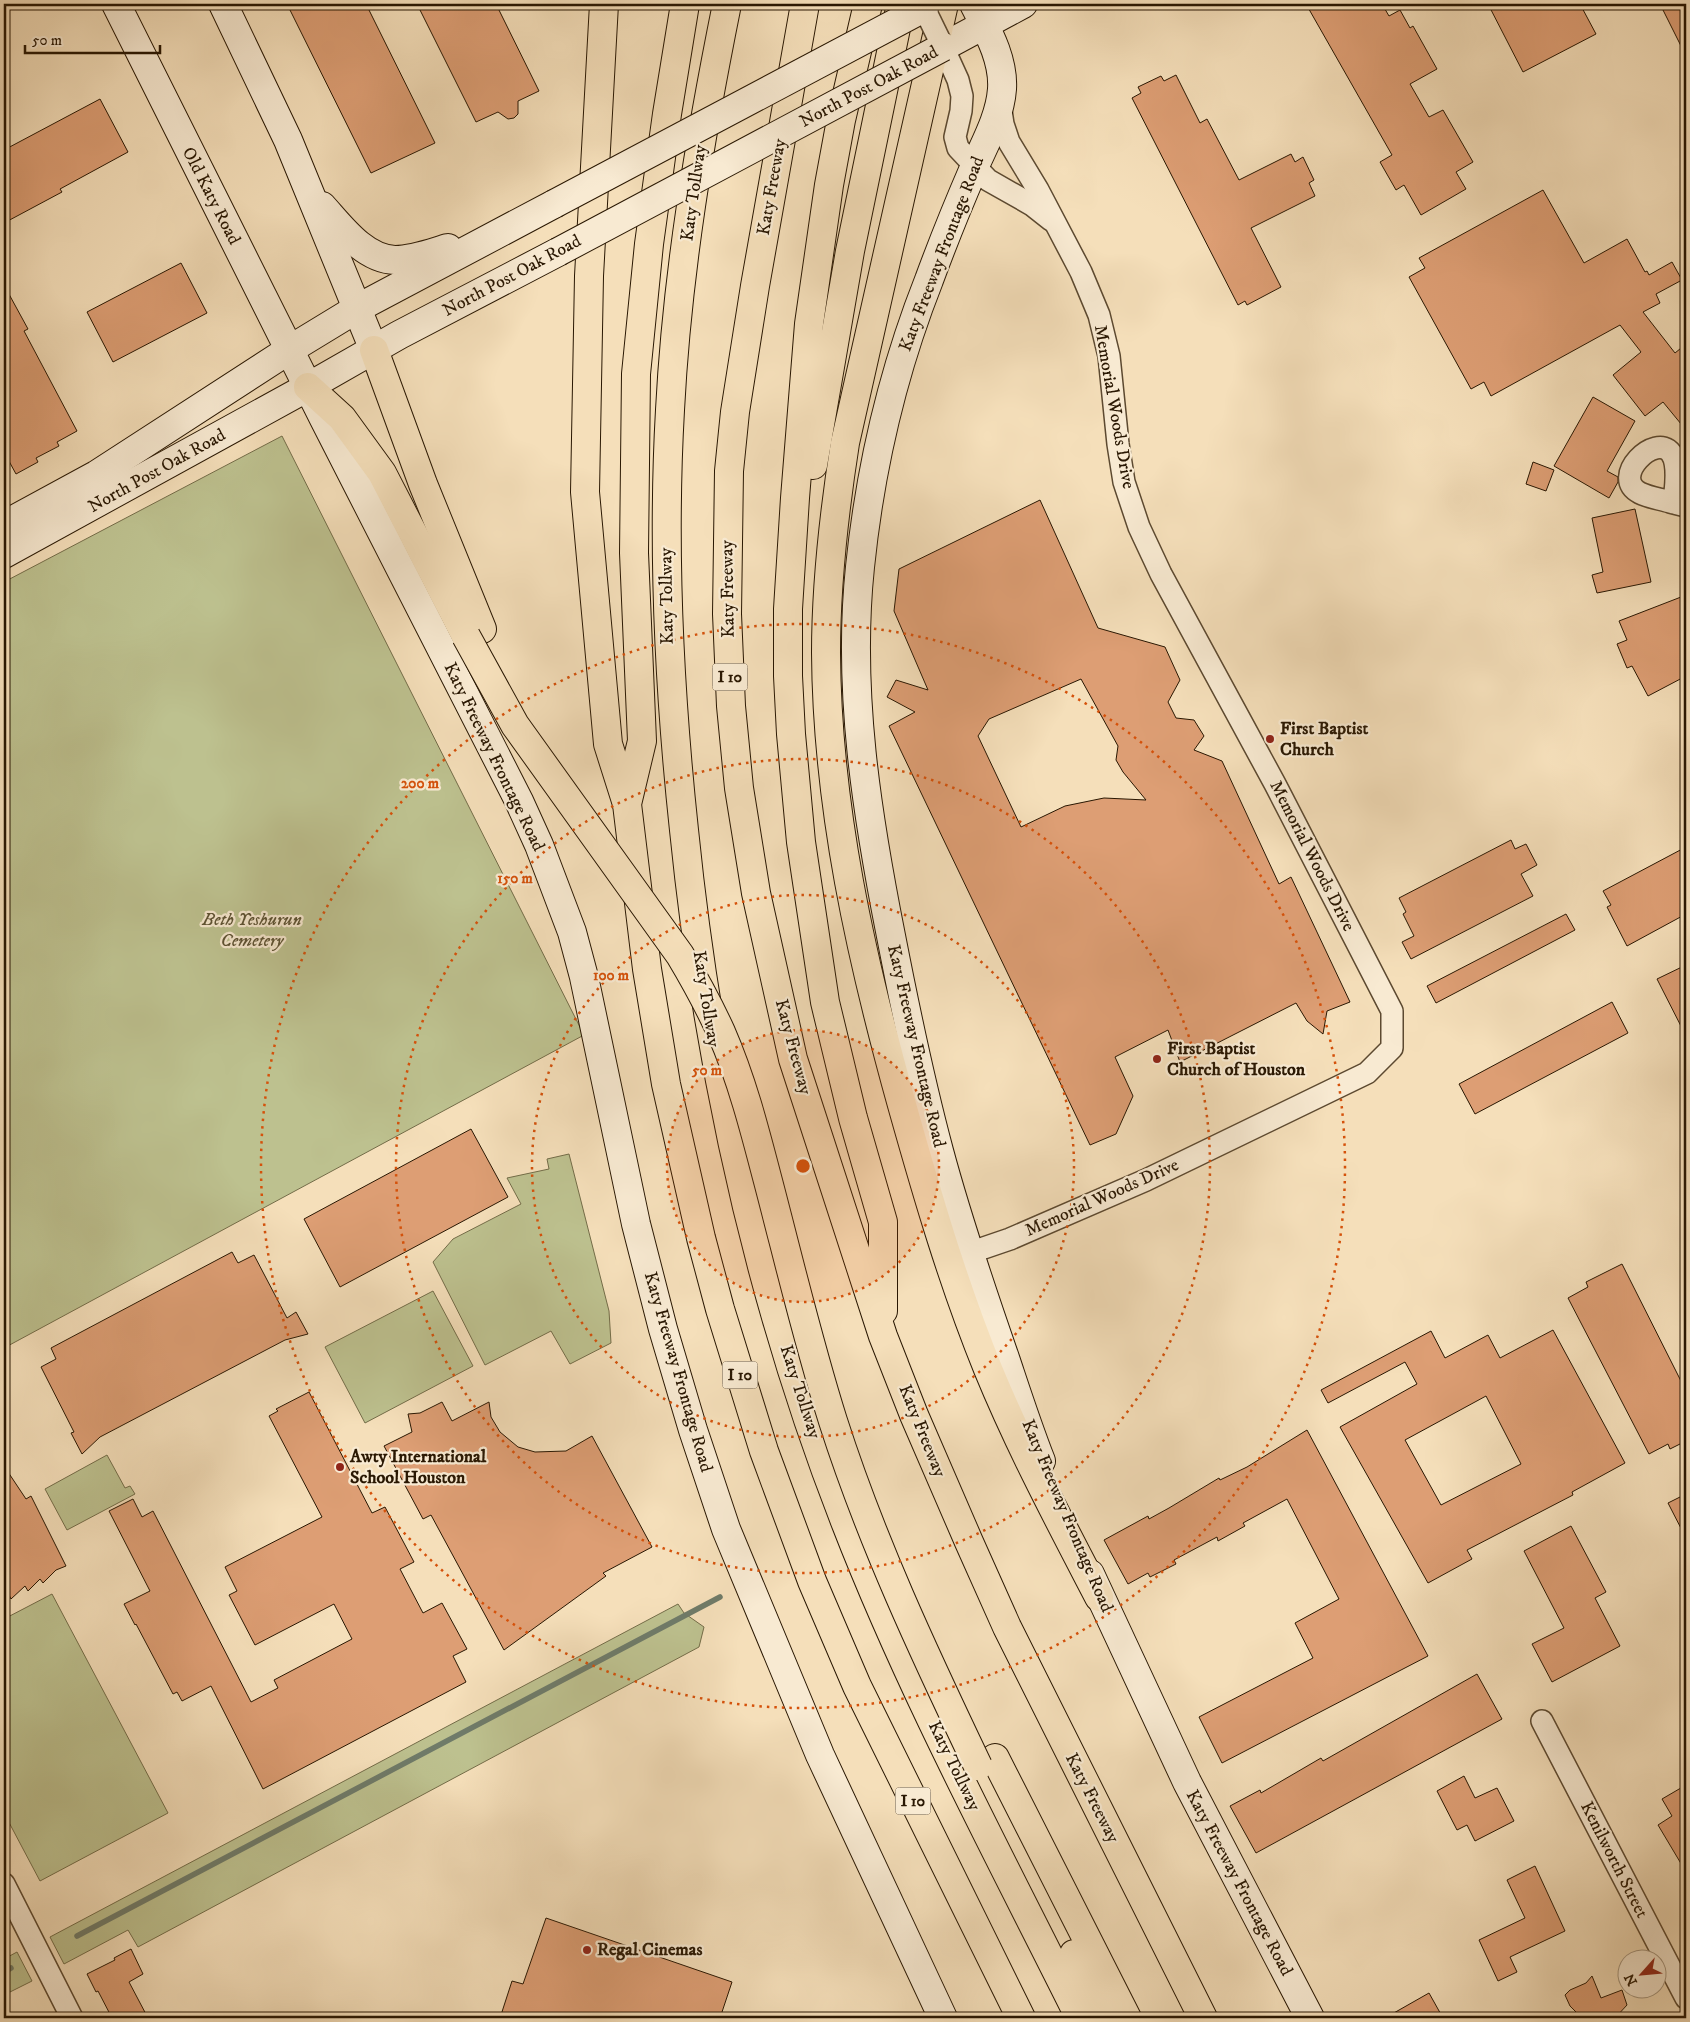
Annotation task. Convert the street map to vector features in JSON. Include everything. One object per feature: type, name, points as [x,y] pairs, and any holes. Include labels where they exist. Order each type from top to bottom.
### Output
[{"type":"highway","points":[[604,4],[589,276],[585,492],[608,744],[627,804]]},
{"type":"highway","name":"I 10","points":[[685,4],[649,244],[636,374],[634,553],[642,741],[627,804],[647,969],[670,1102],[686,1173],[720,1309],[764,1451],[812,1581],[849,1668],[1021,2018]]},
{"type":"highway","name":"Katy Tollway","points":[[727,4],[708,95],[679,298],[670,407],[666,518],[668,630],[674,735],[689,882],[718,1074],[737,1164],[780,1328],[822,1462],[846,1525],[889,1629],[940,1738],[1080,2018]]},
{"type":"highway","name":"Katy Freeway","points":[[805,4],[755,286],[735,412],[729,471],[727,524],[727,614],[731,706],[739,788],[747,842],[771,965],[791,1050],[884,1336],[940,1476],[1007,1627],[1203,2018]]},
{"type":"highway","points":[[868,4],[841,120],[819,248],[803,387],[788,609],[788,676],[790,734],[806,878],[826,1002],[852,1118],[882,1222],[884,1336]]},
{"type":"highway","points":[[788,609],[850,251],[925,5]]},
{"type":"highway","points":[[925,5],[836,497],[827,598],[826,656],[831,748],[849,889],[888,1053],[932,1213],[987,1368],[1036,1476],[1099,1597]]},
{"type":"highway","points":[[374,350],[423,484],[474,633]]},
{"type":"highway","points":[[308,387],[342,418],[382,473],[474,633],[510,684],[533,722],[668,909],[704,965],[731,1014],[747,1052],[768,1117],[855,1432],[906,1571],[932,1628],[987,1762],[1106,2018]]},
{"type":"highway","points":[[987,1762],[1127,2018]]},
{"type":"main road","name":"Old Katy Road","points":[[116,4],[308,387]]},
{"type":"main road","points":[[223,4],[275,112],[374,350]]},
{"type":"main road","name":"North Post Oak Road","points":[[4,554],[374,350],[949,49],[979,14],[1023,4]]},
{"type":"main road","name":"North Post Oak Road","points":[[4,525],[96,475],[289,350],[358,308],[500,234],[925,5]]},
{"type":"main road","name":"Katy Freeway Frontage Road","points":[[979,14],[1000,64],[1002,88],[1000,100],[994,121],[915,316],[898,370],[879,449],[865,525],[860,570],[856,669],[859,730],[879,878],[915,1052],[939,1151],[969,1253],[1040,1460],[1099,1597],[1187,1782],[1310,2018]]},
{"type":"main road","points":[[311,195],[357,243],[379,257],[388,259],[413,258],[500,234]]},
{"type":"main road","name":"Katy Freeway Frontage Road","points":[[308,387],[519,802],[556,887],[572,932],[584,977],[636,1224],[663,1329],[693,1430],[726,1529],[820,1755],[943,2018]]},
{"type":"street","name":"Memorial Woods Drive","points":[[925,5],[949,49],[962,96],[961,111],[956,130],[956,143],[974,167],[988,180],[1041,211],[1058,228]]},
{"type":"street","name":"Memorial Woods Drive","points":[[969,1253],[1010,1239],[1146,1180],[1367,1073],[1392,1048],[1392,1011],[1279,793],[1161,574],[1139,527],[1124,482],[1109,356],[1098,315],[1080,272],[1058,228],[1009,142],[1003,124],[1000,100]]},
{"type":"street","name":"Kenilworth Street","points":[[1542,1721],[1686,1998]]},
{"type":"street","points":[[4,1884],[72,2018]]},
{"type":"green space","name":"Beth Yeshurun Cemetery","points":[[282,436],[584,1035],[4,1348],[4,582]]},
{"type":"green space","points":[[569,1154],[609,1311],[611,1343],[570,1364],[551,1331],[485,1365],[433,1262],[453,1239],[521,1204],[507,1178],[549,1169],[547,1159]]},
{"type":"green space","points":[[433,1291],[473,1366],[365,1423],[325,1347]]},
{"type":"green space","points":[[107,1455],[125,1488],[130,1486],[135,1494],[67,1530],[45,1489]]},
{"type":"green space","points":[[52,1594],[168,1813],[40,1881],[4,1813],[4,1619]]},
{"type":"green space","points":[[678,1604],[684,1613],[704,1627],[699,1647],[138,1947],[128,1930],[64,1964],[50,1937]]},
{"type":"green space","points":[[17,1952],[32,1981],[4,1995],[4,1959]]},
{"type":"building","points":[[287,4],[366,4],[435,143],[371,173]]},
{"type":"building","points":[[417,4],[496,4],[539,91],[518,101],[518,114],[514,118],[508,119],[498,112],[476,122]]},
{"type":"building","points":[[1306,4],[1382,4],[1389,16],[1400,10],[1410,28],[1413,26],[1437,69],[1410,84],[1429,117],[1443,110],[1473,162],[1456,172],[1466,189],[1421,215],[1404,185],[1396,190],[1380,162],[1392,155]]},
{"type":"building","points":[[1488,4],[1580,4],[1596,34],[1523,72]]},
{"type":"building","points":[[1660,4],[1680,4],[1686,17],[1686,56]]},
{"type":"building","points":[[1176,75],[1200,123],[1207,119],[1239,180],[1291,154],[1295,162],[1303,157],[1314,180],[1309,183],[1315,196],[1251,228],[1281,287],[1247,305],[1245,301],[1238,305],[1132,98],[1141,93],[1138,87],[1161,76],[1164,81]]},
{"type":"building","points":[[100,99],[128,152],[60,189],[62,192],[4,223],[4,150]]},
{"type":"building","points":[[1543,190],[1584,263],[1627,239],[1645,272],[1647,271],[1649,275],[1672,262],[1682,280],[1656,294],[1660,303],[1643,312],[1675,353],[1686,344],[1686,430],[1663,402],[1645,416],[1613,375],[1641,352],[1620,325],[1491,396],[1484,382],[1471,389],[1409,277],[1425,268],[1419,258]]},
{"type":"building","points":[[181,263],[207,313],[113,362],[87,312]]},
{"type":"building","points":[[4,285],[28,329],[24,331],[77,431],[57,442],[59,446],[36,458],[38,462],[16,474],[4,452]]},
{"type":"building","points":[[1593,397],[1635,421],[1607,471],[1618,477],[1618,482],[1609,498],[1554,466]]},
{"type":"building","points":[[1533,462],[1554,470],[1546,491],[1526,484]]},
{"type":"building","points":[[1040,500],[1098,628],[1165,647],[1180,680],[1168,702],[1176,718],[1194,720],[1204,736],[1194,750],[1222,761],[1279,884],[1291,877],[1350,1002],[1327,1011],[1323,1034],[1307,1021],[1296,1003],[1180,1062],[1168,1030],[1115,1057],[1133,1096],[1116,1134],[1090,1145],[889,726],[915,712],[887,697],[896,680],[928,690],[894,611],[899,569]],"holes":[[[1081,679],[1118,746],[1116,760],[1123,772],[1146,800],[1104,798],[1065,806],[1021,827],[978,736],[989,719]]]},
{"type":"building","points":[[1635,509],[1651,582],[1597,593],[1592,575],[1603,572],[1592,518]]},
{"type":"building","points":[[1681,597],[1686,610],[1686,676],[1648,696],[1632,666],[1627,668],[1617,644],[1627,640],[1619,621]]},
{"type":"building","points":[[1511,840],[1515,849],[1526,844],[1537,865],[1521,874],[1533,896],[1411,959],[1402,942],[1414,936],[1403,914],[1406,912],[1399,898]]},
{"type":"building","points":[[1686,847],[1686,914],[1627,946],[1607,907],[1611,905],[1603,891]]},
{"type":"building","points":[[1566,914],[1575,930],[1436,1003],[1427,986]]},
{"type":"building","points":[[1686,965],[1686,1036],[1657,979]]},
{"type":"building","points":[[1612,1002],[1628,1033],[1475,1114],[1459,1084]]},
{"type":"building","points":[[471,1129],[508,1197],[340,1287],[304,1219]]},
{"type":"building","points":[[232,1252],[238,1263],[254,1255],[287,1318],[296,1312],[308,1334],[285,1340],[100,1437],[82,1454],[71,1433],[74,1432],[41,1367],[56,1359],[51,1348]]},
{"type":"building","points":[[1622,1264],[1686,1391],[1686,1441],[1670,1449],[1668,1444],[1649,1454],[1568,1298],[1588,1287],[1586,1282]]},
{"type":"building","points":[[1553,1330],[1625,1463],[1572,1492],[1573,1495],[1467,1550],[1472,1559],[1428,1583],[1340,1427],[1417,1384],[1405,1362],[1328,1403],[1321,1390],[1431,1331],[1445,1358],[1488,1335],[1500,1358]],"holes":[[[1486,1396],[1521,1464],[1441,1505],[1405,1440]]]},
{"type":"building","points":[[309,1392],[372,1513],[385,1507],[414,1562],[400,1569],[423,1613],[442,1603],[467,1649],[453,1656],[466,1682],[263,1789],[211,1686],[182,1701],[177,1692],[173,1694],[124,1604],[150,1591],[109,1511],[133,1499],[142,1517],[153,1511],[251,1702],[278,1688],[274,1680],[352,1639],[334,1604],[255,1645],[229,1595],[237,1591],[225,1567],[322,1517],[269,1416],[278,1411],[276,1409]]},
{"type":"building","points":[[442,1402],[452,1421],[489,1402],[491,1417],[500,1432],[518,1447],[535,1452],[566,1451],[592,1436],[652,1547],[603,1573],[606,1576],[504,1650],[431,1515],[423,1519],[384,1446],[412,1432],[408,1414],[420,1413]]},
{"type":"building","points":[[1307,1430],[1428,1656],[1222,1763],[1199,1717],[1313,1658],[1295,1623],[1339,1599],[1287,1499],[1243,1523],[1245,1526],[1218,1541],[1217,1537],[1174,1560],[1176,1564],[1150,1577],[1148,1573],[1128,1584],[1104,1540],[1148,1516],[1149,1519],[1219,1478],[1220,1480],[1247,1467]]},
{"type":"building","points":[[4,1466],[26,1499],[31,1496],[66,1566],[56,1570],[43,1583],[40,1579],[28,1591],[25,1586],[11,1599],[9,1595],[4,1601]]},
{"type":"building","points":[[1686,1494],[1686,1538],[1668,1503]]},
{"type":"building","points":[[1571,1526],[1606,1592],[1595,1598],[1620,1646],[1552,1682],[1532,1644],[1564,1628],[1524,1551]]},
{"type":"building","points":[[1477,1674],[1502,1719],[1256,1853],[1230,1806],[1260,1790],[1261,1793],[1321,1758],[1323,1761]]},
{"type":"building","points":[[1464,1776],[1475,1798],[1497,1788],[1514,1821],[1475,1841],[1467,1825],[1457,1830],[1437,1791]]},
{"type":"building","points":[[1686,1785],[1686,1872],[1658,1825],[1672,1816],[1662,1799]]},
{"type":"building","points":[[1535,1866],[1565,1931],[1510,1957],[1517,1972],[1498,1981],[1479,1940],[1525,1918],[1507,1880]]},
{"type":"building","name":"Regal Cinemas","points":[[546,1918],[732,1982],[720,2018],[500,2018],[512,1981],[523,1984]]},
{"type":"building","points":[[131,1949],[143,1974],[129,1982],[148,2018],[112,2018],[87,1974],[115,1960],[114,1958]]},
{"type":"building","points":[[1592,1976],[1601,1998],[1618,1992],[1618,2000],[1625,2000],[1627,2005],[1615,2018],[1579,2018],[1565,1995],[1570,1990],[1586,1983]]},
{"type":"building","points":[[1429,1993],[1443,2018],[1385,2018]]},
{"type":"waterway","points":[[77,1936],[720,1597]]},
{"type":"waterway","points":[[4,1972],[11,1968]]},
{"type":"place","name":"First Baptist Church","points":[[1270,739]]},
{"type":"place","name":"First Baptist Church of Houston","points":[[1157,1059]]},
{"type":"place","name":"Awty International School Houston","points":[[340,1467]]},
{"type":"place","name":"Regal Cinemas","points":[[587,1950]]}]
